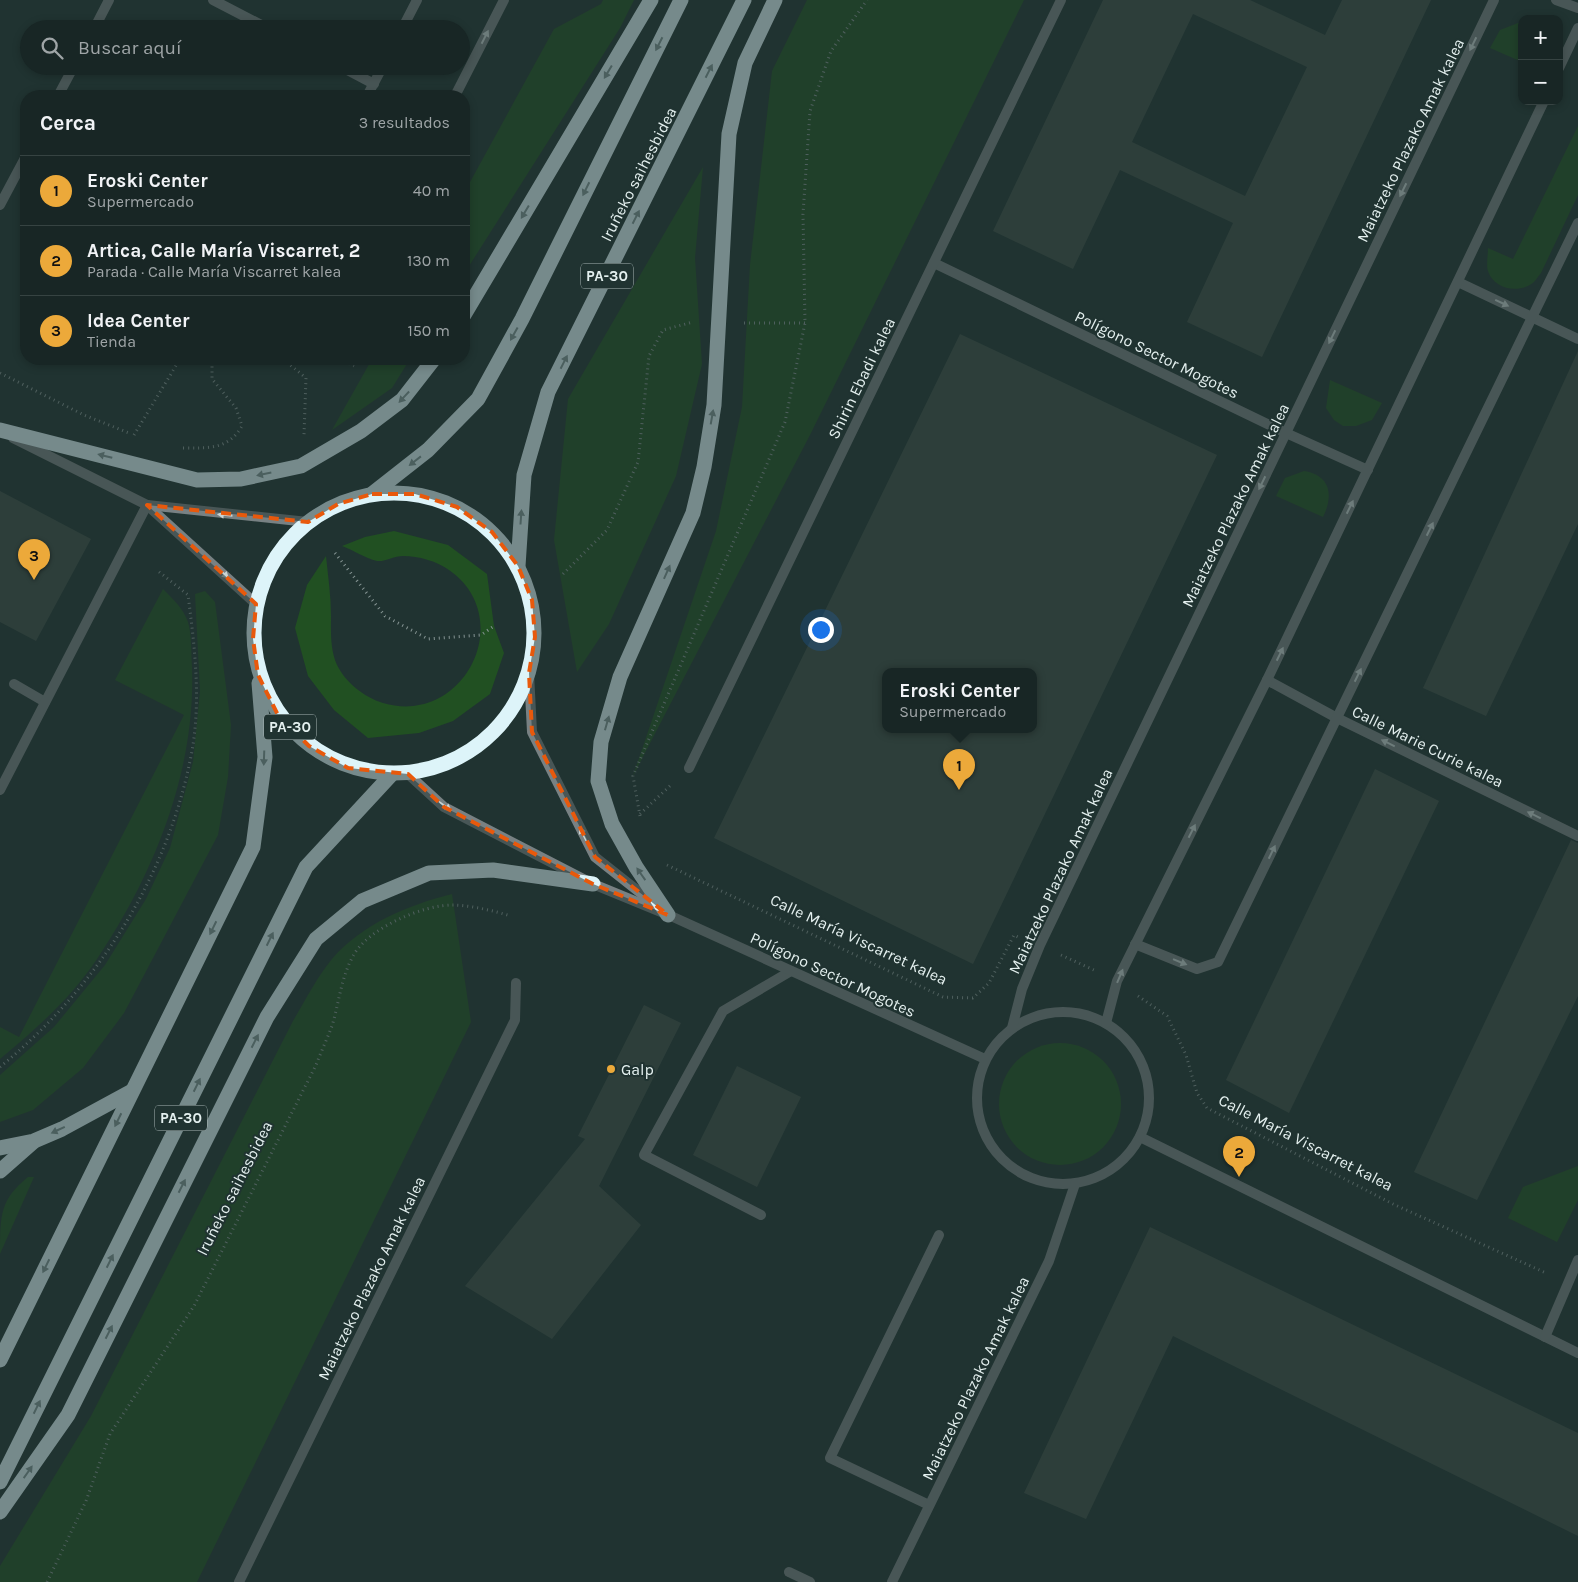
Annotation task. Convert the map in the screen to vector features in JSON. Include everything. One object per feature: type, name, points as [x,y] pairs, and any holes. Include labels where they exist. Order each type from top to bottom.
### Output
[{"type":"highway","points":[[470,305],[651,0]]},
{"type":"highway","name":"PA-30","points":[[372,494],[428,450],[478,399],[522,319],[681,0]]},
{"type":"highway","name":"Iruñeko saihesbidea","points":[[518,566],[524,475],[548,392],[744,0]]},
{"type":"highway","points":[[668,915],[636,867],[612,824],[598,781],[601,742],[620,677],[693,513],[714,405],[717,322],[729,134],[745,63],[775,0]]},
{"type":"highway","points":[[0,431],[197,480],[241,479],[301,466],[362,431],[402,400],[429,365]]},
{"type":"highway","name":"PA-30","points":[[0,1360],[254,847],[265,757],[258,674],[252,639],[256,604],[267,572],[284,544],[308,522],[338,504],[372,494],[415,494],[457,507],[492,532],[518,566],[532,600],[535,637],[530,673],[512,711],[484,742],[448,764],[408,774],[392,774],[348,768],[309,746],[278,714],[258,674]]},
{"type":"highway","name":"PA-30","points":[[0,1482],[306,867],[392,774]]},
{"type":"highway","points":[[0,1512],[68,1415],[268,1017],[316,939],[362,901],[429,874],[493,870],[593,884]]},
{"type":"highway","points":[[0,1148],[34,1141],[62,1129],[132,1091]]},
{"type":"highway","points":[[0,1171],[34,1141]]},
{"type":"street","points":[[99,20],[109,0]]},
{"type":"street","points":[[214,0],[252,20]]},
{"type":"street","points":[[407,20],[417,0]]},
{"type":"street","points":[[470,67],[504,0]]},
{"type":"street","name":"Shirin Ebadi kalea","points":[[689,768],[1061,0]]},
{"type":"street","name":"Maiatzeko Plazako Amak kalea","points":[[1012,1028],[1022,989],[1040,945],[1494,0]]},
{"type":"street","points":[[1556,0],[1578,8]]},
{"type":"street","points":[[1563,60],[1578,28]]},
{"type":"street","points":[[61,90],[69,75]]},
{"type":"street","points":[[357,75],[374,84]]},
{"type":"street","points":[[370,90],[378,75]]},
{"type":"street","points":[[458,90],[466,75]]},
{"type":"street","points":[[1106,1023],[1118,981],[1135,944],[1267,680],[1542,105]]},
{"type":"street","points":[[0,205],[20,167]]},
{"type":"street","points":[[1135,944],[1197,969],[1218,962],[1578,223]]},
{"type":"street","name":"Polígono Sector Mogotes","points":[[934,263],[1286,433],[1368,470]]},
{"type":"street","points":[[1458,282],[1578,339]]},
{"type":"street","points":[[0,431],[147,505],[256,604]]},
{"type":"street","points":[[147,505],[308,522]]},
{"type":"street","points":[[0,790],[147,505]]},
{"type":"street","name":"Polígono Sector Mogotes","points":[[530,673],[532,732],[595,857],[668,915]]},
{"type":"street","name":"Calle Marie Curie kalea","points":[[1267,680],[1337,718],[1578,836]]},
{"type":"street","points":[[14,684],[45,702]]},
{"type":"street","name":"Polígono Sector Mogotes","points":[[408,774],[444,807],[593,884],[668,915],[985,1059]]},
{"type":"street","points":[[761,1214],[644,1155],[724,1011],[791,972]]},
{"type":"street","name":"Maiatzeko Plazako Amak kalea","points":[[238,1582],[515,1020],[516,983]]},
{"type":"street","points":[[1059,1012],[1083,1014],[1106,1023],[1126,1040],[1141,1061],[1149,1086],[1148,1112],[1140,1137],[1124,1159],[1102,1176],[1075,1184],[1048,1184],[1023,1175],[1001,1159],[985,1138],[977,1112],[977,1085],[985,1059],[997,1042],[1012,1028],[1034,1016],[1059,1012]]},
{"type":"street","points":[[1140,1137],[1578,1353]]},
{"type":"street","name":"Maiatzeko Plazako Amak kalea","points":[[892,1582],[1049,1261],[1075,1184]]},
{"type":"street","points":[[929,1505],[830,1458],[939,1235]]},
{"type":"street","points":[[1545,1337],[1578,1260]]},
{"type":"street","points":[[789,1572],[810,1582]]},
{"type":"path","points":[[642,823],[633,776],[785,422],[806,323],[803,214],[810,111],[831,51],[867,0]]},
{"type":"path","points":[[563,574],[607,530],[638,462],[649,356],[663,330],[696,321],[806,323]]},
{"type":"path","points":[[134,435],[176,365]]},
{"type":"path","points":[[180,448],[210,448],[234,439],[242,426],[236,408],[212,379],[212,365]]},
{"type":"path","points":[[290,365],[306,378],[304,443]]},
{"type":"path","points":[[0,373],[84,415],[143,438]]},
{"type":"path","points":[[335,553],[385,616],[428,639],[481,636],[494,626]]},
{"type":"path","points":[[0,1067],[50,1024],[101,964],[142,896],[165,848],[190,760],[197,689],[194,639],[188,595],[158,571]]},
{"type":"path","points":[[640,815],[689,768]]},
{"type":"path","name":"Calle María Viscarret kalea","points":[[660,862],[943,997],[973,998],[990,983],[1014,935],[1118,981],[1167,1016],[1186,1055],[1197,1093],[1207,1108],[1393,1204],[1568,1283]]},
{"type":"path","name":"Iruñeko saihesbidea","points":[[47,1582],[86,1501],[110,1434],[194,1306],[316,1065],[332,1025],[342,982],[360,945],[388,925],[426,910],[454,905],[512,916]]},
{"type":"highlighted area","points":[[372,494],[415,494],[457,507],[492,532],[518,566],[532,600],[535,637],[529,673],[532,732],[595,857],[668,915],[593,884],[444,807],[408,774],[348,768],[309,746],[278,715],[258,675],[253,639],[256,604],[147,505],[308,522],[338,504]]},
{"type":"green space","points":[[603,0],[634,0],[620,28],[470,265],[470,182],[554,29],[601,4]]},
{"type":"green space","points":[[807,0],[1024,0],[811,433],[633,776],[716,531],[742,407],[750,265],[772,71]]},
{"type":"green space","points":[[1518,23],[1518,60],[1490,48],[1500,30]]},
{"type":"green space","points":[[1578,126],[1578,195],[1541,273],[1534,282],[1522,288],[1515,289],[1502,286],[1491,277],[1488,271],[1488,248],[1513,259]]},
{"type":"green space","points":[[703,167],[695,258],[702,364],[676,476],[609,624],[577,672],[554,540],[568,399]]},
{"type":"green space","points":[[369,365],[406,365],[392,388],[332,430]]},
{"type":"green space","points":[[1330,380],[1382,403],[1372,420],[1356,426],[1343,426],[1334,420],[1326,408]]},
{"type":"green space","points":[[1304,471],[1319,477],[1327,487],[1329,494],[1323,517],[1276,496],[1285,478]]},
{"type":"green space","points":[[394,531],[448,545],[487,574],[494,626],[504,653],[490,694],[453,721],[419,733],[368,738],[334,710],[308,676],[295,628],[307,585],[326,556],[333,653],[337,665],[345,678],[369,697],[383,703],[412,706],[437,699],[458,684],[472,664],[480,640],[479,614],[469,590],[449,570],[433,562],[409,556],[377,561],[342,546],[365,537]]},
{"type":"green space","points":[[163,589],[181,608],[188,622],[191,638],[192,667],[187,745],[179,783],[167,820],[153,857],[136,892],[118,926],[97,959],[64,1000],[0,1059],[0,1027],[19,1037],[184,715],[115,680]]},
{"type":"green space","points":[[205,591],[215,602],[231,725],[228,777],[218,835],[124,1013],[83,1068],[33,1110],[0,1122],[0,1075],[54,1027],[105,965],[146,899],[170,848],[193,762],[200,691],[195,594]]},
{"type":"green space","points":[[452,894],[471,1022],[197,1582],[0,1582],[0,1566],[91,1416],[293,1021],[321,973],[344,947],[372,926],[403,910]]},
{"type":"green space","points":[[1060,1043],[1083,1048],[1103,1061],[1116,1081],[1121,1104],[1116,1127],[1103,1147],[1083,1160],[1060,1165],[1037,1160],[1017,1147],[1004,1127],[999,1104],[1004,1081],[1017,1061],[1037,1048]]},
{"type":"green space","points":[[1578,1166],[1578,1200],[1557,1242],[1508,1218],[1523,1187]]},
{"type":"green space","points":[[28,1177],[34,1177],[0,1254],[0,1228],[4,1209],[12,1193]]},
{"type":"building","points":[[1103,0],[1250,0],[1325,35],[1342,0],[1431,0],[1262,357],[1187,322],[1233,223],[1120,170],[1073,269],[993,231]],"holes":[[[1193,14],[1307,67],[1245,196],[1132,142]]]},
{"type":"building","points":[[960,334],[1217,455],[973,964],[714,838]]},
{"type":"building","points":[[1578,351],[1578,524],[1486,716],[1423,688]]},
{"type":"building","points":[[0,491],[91,539],[36,641],[0,622]]},
{"type":"building","points":[[1375,769],[1439,801],[1289,1113],[1226,1080]]},
{"type":"building","points":[[1571,840],[1578,843],[1578,996],[1477,1200],[1414,1172]]},
{"type":"building","points":[[644,1005],[681,1023],[599,1186],[641,1225],[552,1339],[465,1286],[585,1139],[578,1136]]},
{"type":"building","points":[[737,1066],[801,1097],[757,1187],[693,1155]]},
{"type":"building","points":[[1150,1227],[1578,1433],[1578,1536],[1173,1336],[1086,1519],[1024,1493]]},
{"type":"place","name":"Idea Center","points":[[34,580]]},
{"type":"place","name":"Eroski Center","points":[[959,790]]},
{"type":"place","name":"Galp","points":[[611,1069]]},
{"type":"place","name":"Artica, Calle María Viscarret, 2","points":[[1239,1177]]}]
